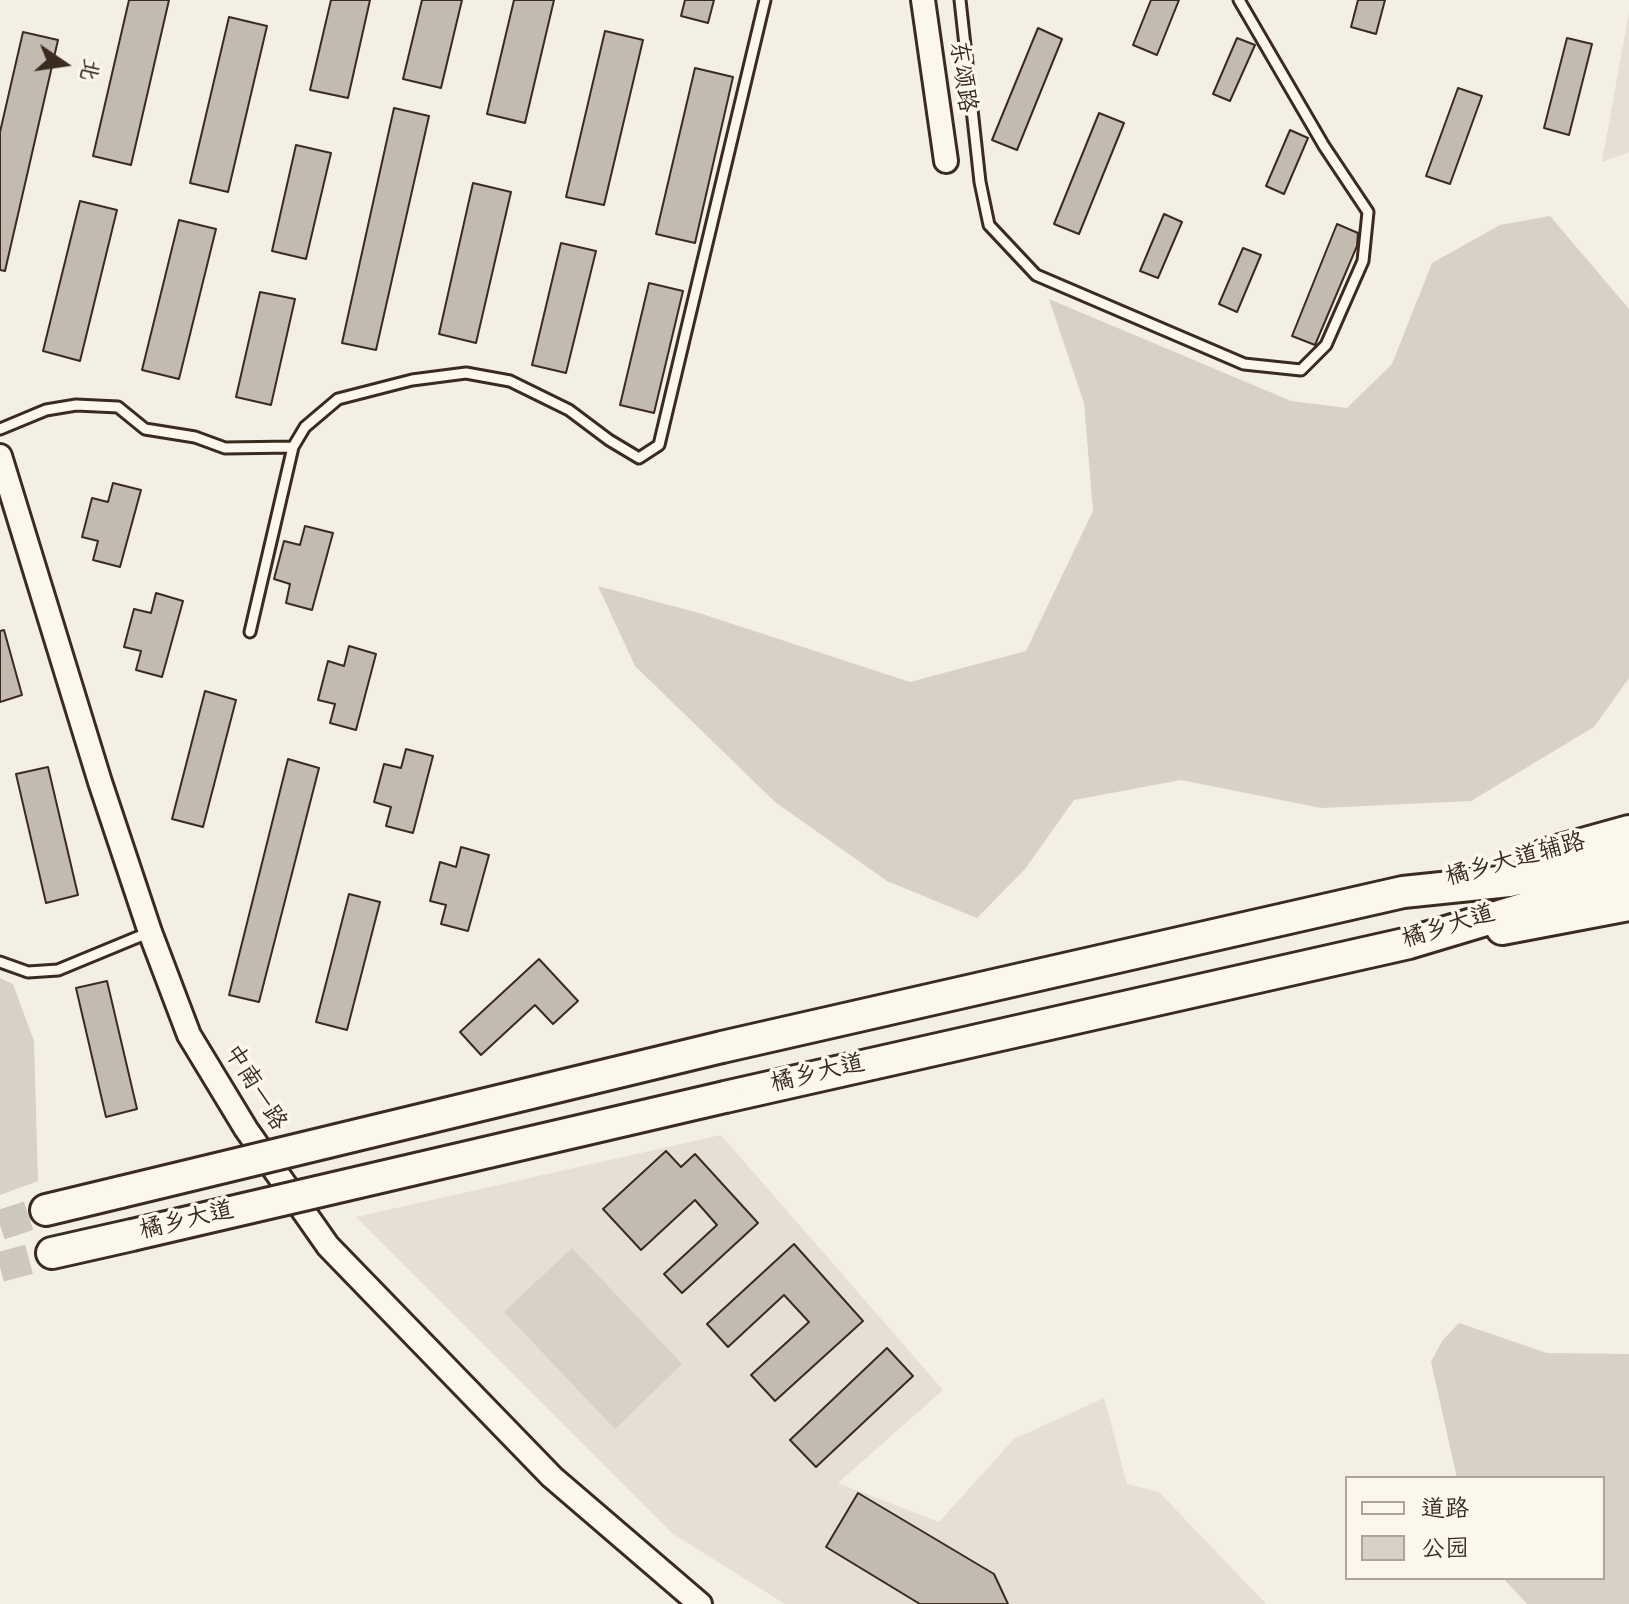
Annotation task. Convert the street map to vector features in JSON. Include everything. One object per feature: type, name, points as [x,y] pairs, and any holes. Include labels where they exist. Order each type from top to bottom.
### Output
[{"type":"main road","name":"橘乡大道辅路","points":[[1403,892],[1629,831]]},
{"type":"main road","points":[[1580,878],[1629,855]]},
{"type":"main road","points":[[1580,878],[1629,877]]},
{"type":"main road","name":"橘乡大道","points":[[46,1210],[722,1047],[1403,892],[1509,881],[1580,878]]},
{"type":"main road","name":"橘乡大道","points":[[52,1253],[1409,943],[1580,878]]},
{"type":"main road","points":[[1409,943],[1580,917],[1629,905]]},
{"type":"street","name":"东颂路","points":[[923,0],[946,161]]},
{"type":"street","name":"中南一路","points":[[0,456],[100,782],[150,932],[189,1035],[246,1129],[328,1246],[552,1477],[700,1604]]},
{"type":"lane","points":[[250,632],[293,447],[305,427],[338,399],[412,380],[466,373],[510,381],[569,410],[639,458],[659,445],[765,0]]},
{"type":"lane","points":[[960,0],[980,182],[989,225],[1036,275],[1244,364],[1301,370],[1326,345],[1363,261],[1368,212],[1324,146],[1239,0]]},
{"type":"lane","points":[[0,429],[46,410],[76,405],[118,407],[145,429],[195,437],[225,448],[293,447]]},
{"type":"lane","points":[[0,962],[28,972],[58,970],[150,932]]},
{"type":"shaded area","points":[[1629,12],[1629,152],[1602,162]]},
{"type":"shaded area","points":[[721,1135],[943,1390],[838,1483],[939,1522],[1014,1439],[1104,1398],[1127,1484],[1159,1492],[1266,1604],[785,1604],[672,1533],[356,1217]]},
{"type":"green space","points":[[1550,216],[1629,309],[1629,678],[1594,727],[1471,801],[1321,808],[1181,780],[1074,800],[1025,869],[977,918],[887,881],[775,802],[635,666],[598,586],[699,613],[910,682],[1026,651],[1093,511],[1084,403],[1049,299],[1291,401],[1347,408],[1392,364],[1432,263],[1500,225]]},
{"type":"green space","points":[[0,978],[13,984],[34,1041],[38,1181],[0,1195]]},
{"type":"green space","points":[[572,1248],[682,1364],[615,1429],[504,1312]]},
{"type":"green space","points":[[1459,1323],[1547,1353],[1629,1354],[1629,1604],[1527,1604],[1505,1580],[1605,1580],[1605,1476],[1457,1476],[1431,1362],[1442,1341]]},
{"type":"building","points":[[129,0],[169,0],[131,165],[93,156]]},
{"type":"building","points":[[331,0],[370,0],[348,98],[310,90]]},
{"type":"building","points":[[422,0],[462,0],[441,88],[403,79]]},
{"type":"building","points":[[514,0],[554,0],[525,123],[487,114]]},
{"type":"building","points":[[685,0],[714,0],[708,23],[681,16]]},
{"type":"building","points":[[1151,0],[1179,0],[1157,55],[1133,45]]},
{"type":"building","points":[[1358,0],[1385,0],[1376,34],[1351,27]]},
{"type":"building","points":[[229,17],[267,26],[228,192],[190,183]]},
{"type":"building","points":[[1038,28],[1062,39],[1017,150],[992,140]]},
{"type":"building","points":[[605,31],[643,40],[604,205],[566,197]]},
{"type":"building","points":[[23,32],[58,40],[5,271],[0,270],[0,132]]},
{"type":"building","points":[[1237,38],[1255,45],[1230,101],[1213,94]]},
{"type":"building","points":[[1567,38],[1592,44],[1569,135],[1544,128]]},
{"type":"building","points":[[695,68],[733,77],[695,243],[656,234]]},
{"type":"building","points":[[1458,88],[1482,96],[1450,184],[1426,176]]},
{"type":"building","points":[[394,108],[429,116],[376,350],[342,343]]},
{"type":"building","points":[[1099,113],[1124,123],[1079,234],[1054,224]]},
{"type":"building","points":[[1290,130],[1308,138],[1284,194],[1266,186]]},
{"type":"building","points":[[296,145],[331,153],[306,259],[272,251]]},
{"type":"building","points":[[473,183],[511,192],[476,343],[439,334]]},
{"type":"building","points":[[80,201],[117,210],[80,361],[43,351]]},
{"type":"building","points":[[1164,214],[1182,222],[1158,278],[1140,271]]},
{"type":"building","points":[[179,220],[216,229],[179,379],[142,370]]},
{"type":"building","points":[[1337,224],[1358,233],[1357,246],[1315,345],[1292,336]]},
{"type":"building","points":[[561,243],[596,251],[566,373],[532,365]]},
{"type":"building","points":[[1243,248],[1261,255],[1237,312],[1219,304]]},
{"type":"building","points":[[649,283],[683,291],[654,413],[620,405]]},
{"type":"building","points":[[260,292],[295,299],[271,405],[236,397]]},
{"type":"building","points":[[113,483],[141,490],[120,567],[93,560],[98,541],[82,537],[92,498],[108,502]]},
{"type":"building","points":[[305,526],[333,533],[312,610],[286,603],[290,584],[274,579],[284,541],[300,545]]},
{"type":"building","points":[[156,593],[183,601],[162,677],[136,670],[141,651],[124,647],[134,609],[151,613]]},
{"type":"building","points":[[4,630],[22,695],[0,702],[0,631]]},
{"type":"building","points":[[349,646],[376,654],[356,730],[330,723],[335,704],[318,700],[328,661],[344,666]]},
{"type":"building","points":[[205,691],[236,700],[203,827],[172,819]]},
{"type":"building","points":[[406,749],[433,756],[413,833],[386,826],[391,807],[374,802],[384,764],[401,768]]},
{"type":"building","points":[[288,759],[319,768],[259,1002],[229,995]]},
{"type":"building","points":[[48,767],[78,895],[46,903],[16,774]]},
{"type":"building","points":[[461,847],[489,855],[468,931],[441,924],[446,905],[430,901],[440,862],[456,867]]},
{"type":"building","points":[[349,894],[380,902],[347,1030],[316,1022]]},
{"type":"building","points":[[539,959],[578,1001],[553,1024],[535,1005],[481,1055],[460,1032]]},
{"type":"building","points":[[107,981],[137,1109],[106,1117],[76,988]]},
{"type":"building","points":[[666,1151],[681,1167],[695,1154],[758,1223],[682,1293],[664,1274],[717,1225],[695,1200],[641,1250],[603,1209]]},
{"type":"building","points":[[794,1244],[863,1321],[775,1401],[751,1375],[809,1322],[784,1295],[728,1347],[707,1324]]},
{"type":"building","points":[[887,1348],[913,1376],[816,1467],[790,1440]]},
{"type":"building","points":[[858,1493],[994,1574],[1008,1604],[920,1604],[826,1547]]},
{"type":"tunnel","points":[[0,1225],[46,1210]]},
{"type":"tunnel","points":[[0,1267],[52,1253]]}]
